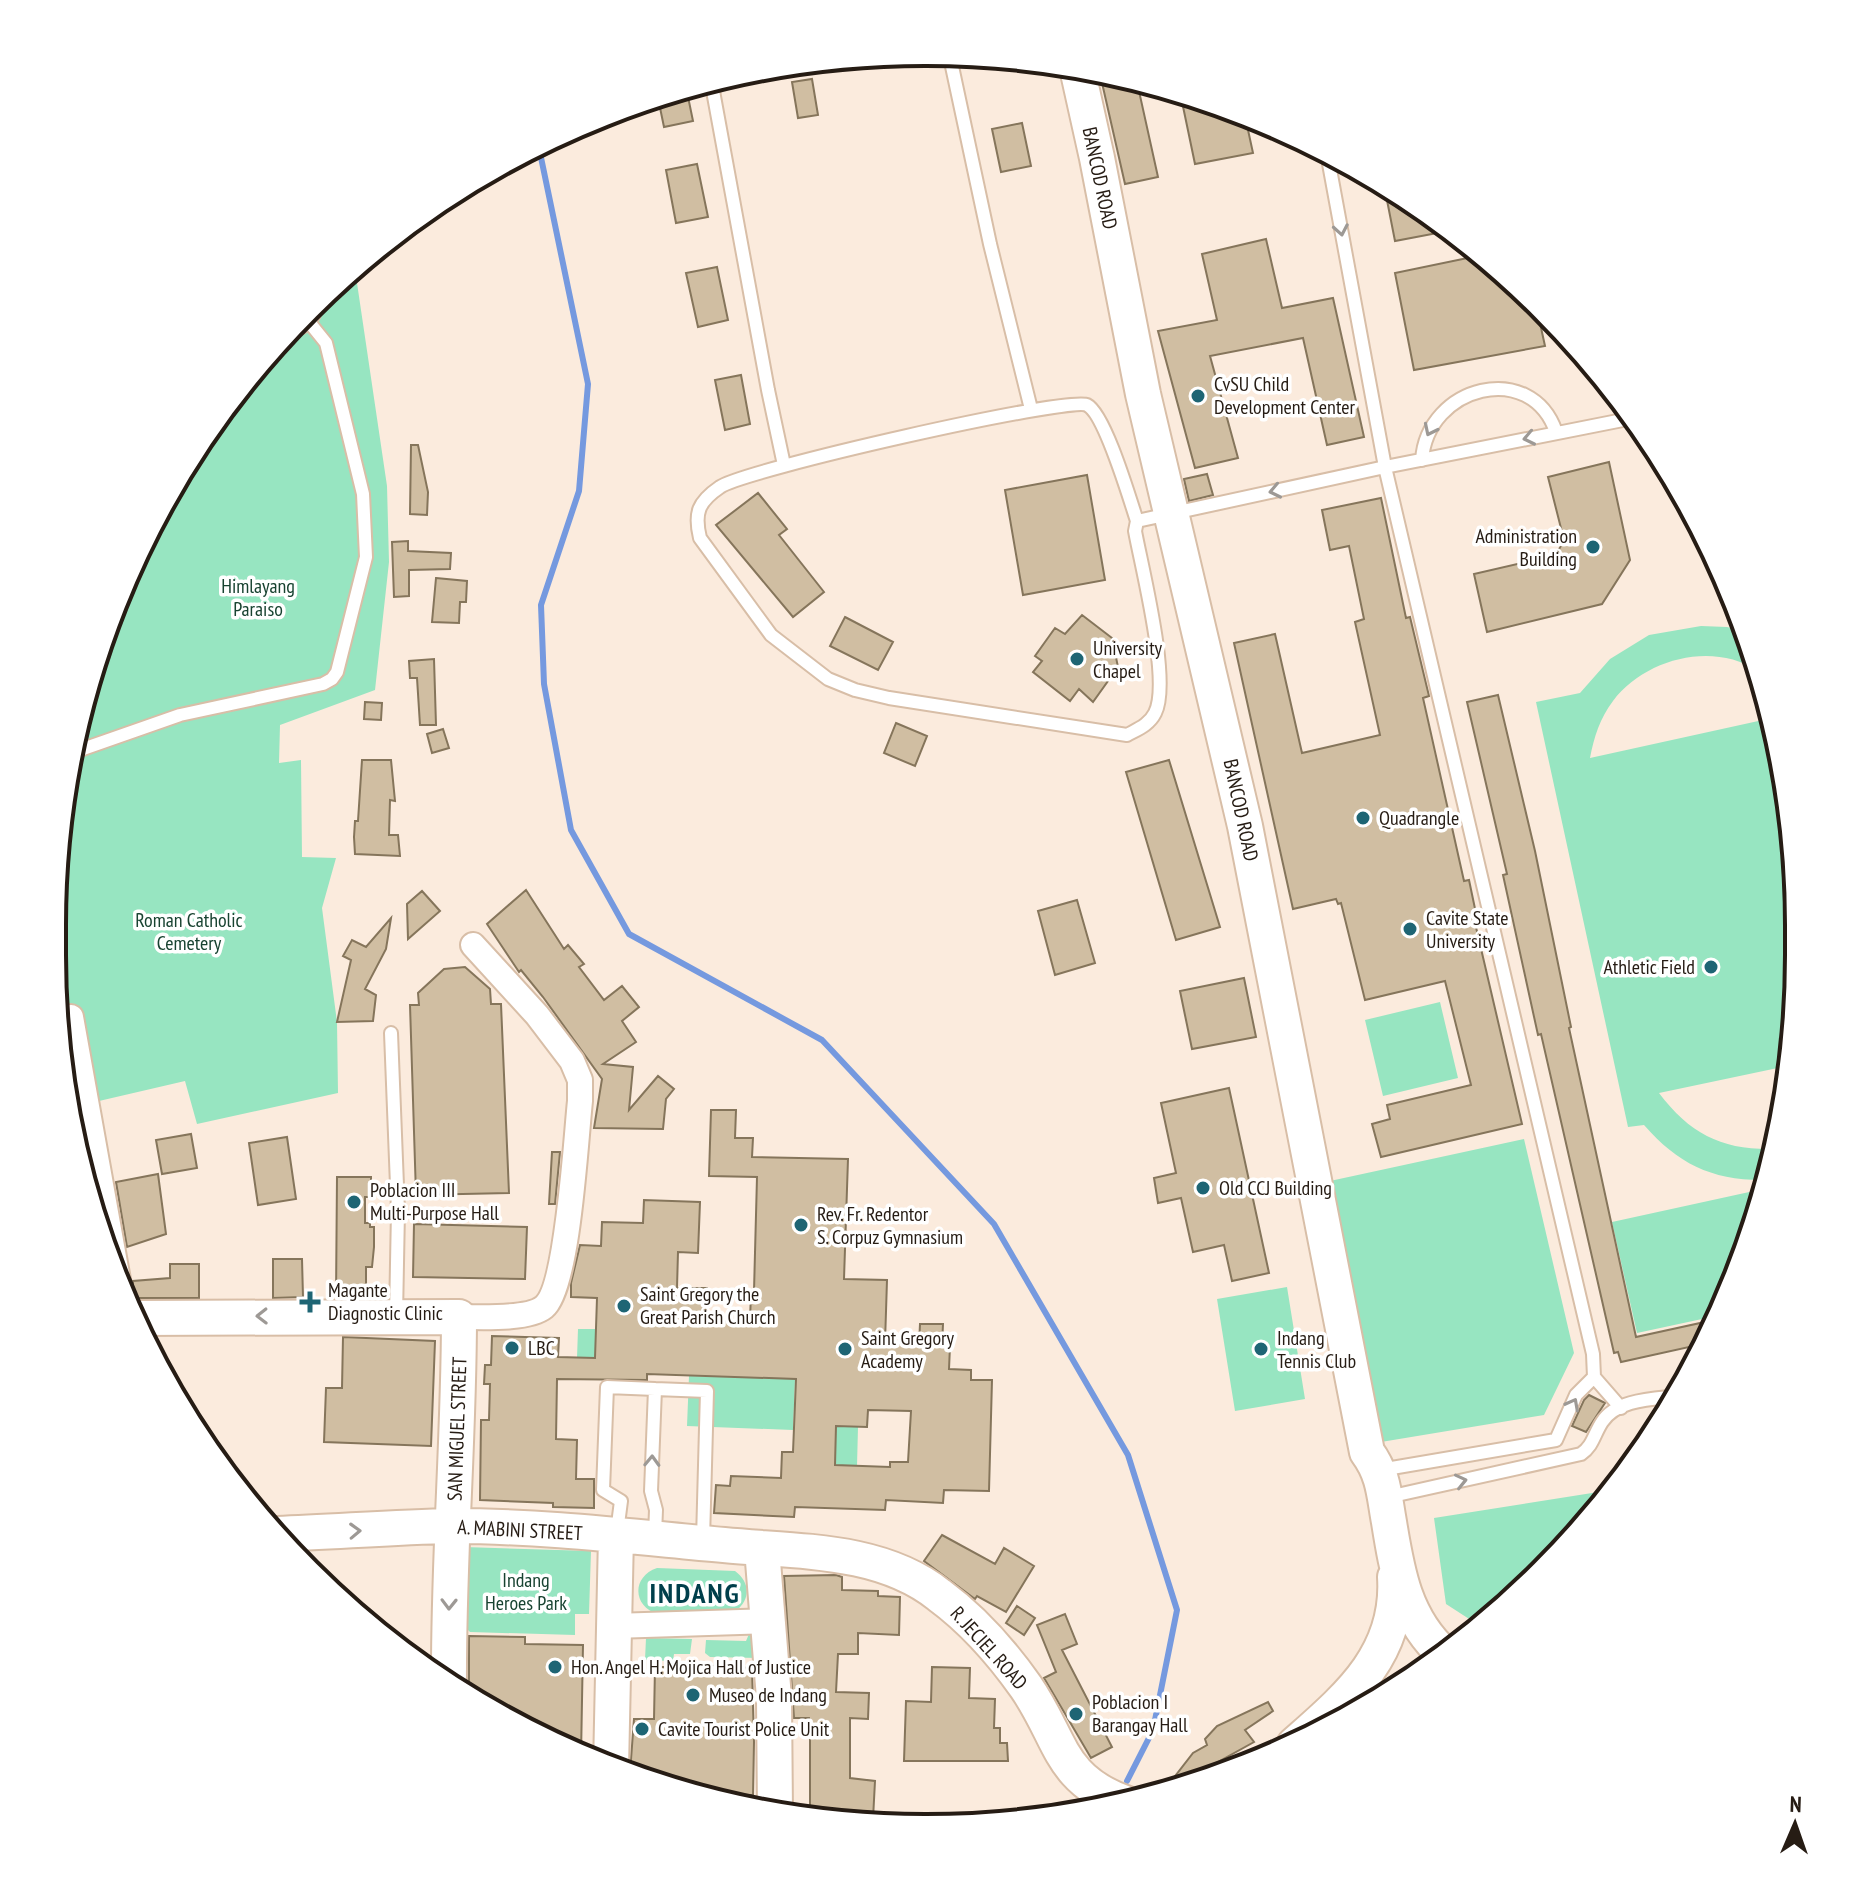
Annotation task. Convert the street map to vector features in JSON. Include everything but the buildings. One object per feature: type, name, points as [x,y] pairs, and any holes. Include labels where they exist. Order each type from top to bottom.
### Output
[{"type":"street","name":"BANCOD ROAD","points":[[1080,81],[1143,394],[1220,714],[1269,940],[1367,1452],[1382,1484],[1400,1582],[1414,1619],[1436,1645]]},
{"type":"street","points":[[147,1318],[459,1317],[529,1313],[541,1309],[551,1298],[570,1203],[580,1080],[572,1061],[537,1015],[473,945]]},
{"type":"street","points":[[71,1017],[106,1211]]},
{"type":"street","name":"SAN MIGUEL STREET","points":[[443,1665],[454,1526],[459,1317]]},
{"type":"street","name":"A. MABINI STREET","points":[[291,1533],[454,1526],[616,1535],[762,1549]]},
{"type":"street","points":[[611,1754],[616,1535]]},
{"type":"street","points":[[762,1549],[774,1698],[775,1800]]},
{"type":"street","name":"R. JECIEL ROAD","points":[[762,1549],[860,1559],[903,1573],[929,1587],[969,1620],[1017,1676],[1074,1772],[1106,1794]]},
{"type":"street","name":"BANCOD ROAD","points":[[1335,1709],[1366,1675],[1378,1656],[1392,1611],[1396,1582],[1394,1552]]},
{"type":"street","points":[[613,1626],[769,1621]]},
{"type":"lane","points":[[952,67],[990,244],[1031,409]]},
{"type":"lane","points":[[713,93],[784,465]]},
{"type":"lane","points":[[1330,168],[1385,467],[1593,1354],[1594,1377],[1621,1408]]},
{"type":"lane","points":[[85,748],[180,715],[323,684],[337,672],[366,557],[363,494],[326,343],[311,325]]},
{"type":"lane","points":[[1422,460],[1426,435],[1432,423],[1451,404],[1475,392],[1503,390],[1530,399],[1552,419],[1556,432]]},
{"type":"lane","points":[[1078,403],[1089,405],[1120,465],[1137,521],[1135,531],[1161,679],[1156,711],[1145,726],[1127,735],[889,698],[855,690],[828,679],[771,635],[700,538],[696,521],[701,504],[722,485],[784,465],[1031,409],[1078,403]]},
{"type":"lane","points":[[1137,521],[1620,420]]},
{"type":"lane","points":[[391,1033],[398,1211],[396,1316]]},
{"type":"lane","points":[[1382,1484],[1556,1440],[1576,1395],[1594,1377]]},
{"type":"lane","points":[[616,1535],[621,1501],[603,1490],[607,1387],[707,1391],[702,1543]]},
{"type":"lane","points":[[655,1389],[651,1491],[656,1510],[655,1539]]},
{"type":"lane","points":[[1382,1484],[1581,1454],[1590,1448],[1603,1420],[1636,1401],[1661,1398]]},
{"type":"green space","points":[[357,281],[387,486],[389,562],[375,690],[280,725],[279,763],[301,760],[302,857],[336,858],[322,908],[337,1022],[338,1093],[197,1124],[185,1081],[99,1101],[80,1015],[77,1090],[68,1011],[66,954],[73,813],[95,703],[131,597],[181,496],[211,448],[279,359]]},
{"type":"green space","name":"Athletic Field","points":[[1701,626],[1731,628],[1744,664],[1720,657],[1700,656],[1661,665],[1643,674],[1608,707],[1598,728],[1590,758],[1760,721],[1768,758],[1778,813],[1785,926],[1778,1068],[1659,1093],[1683,1119],[1708,1137],[1723,1143],[1762,1149],[1755,1180],[1729,1177],[1698,1168],[1670,1150],[1644,1125],[1628,1127],[1536,702],[1580,693],[1610,659],[1649,635]]},
{"type":"green space","points":[[1440,1002],[1458,1078],[1383,1096],[1365,1020]]},
{"type":"green space","points":[[1524,1139],[1574,1353],[1544,1415],[1381,1442],[1330,1181]]},
{"type":"green space","points":[[1751,1192],[1720,1283],[1704,1319],[1637,1333],[1612,1222]]},
{"type":"green space","name":"Indang Tennis Club","points":[[1287,1287],[1305,1399],[1235,1411],[1217,1299]]},
{"type":"green space","points":[[578,1329],[596,1329],[595,1358],[577,1358]]},
{"type":"green space","points":[[689,1376],[795,1379],[793,1430],[687,1426]]},
{"type":"green space","points":[[836,1426],[858,1427],[857,1466],[835,1465]]},
{"type":"green space","points":[[1595,1492],[1533,1562],[1470,1619],[1446,1604],[1434,1518]]},
{"type":"green space","name":"Indang Heroes Park","points":[[464,1547],[591,1551],[589,1614],[575,1614],[575,1635],[470,1632],[462,1624]]},
{"type":"green space","points":[[657,1568],[735,1571],[744,1580],[746,1596],[736,1611],[658,1614],[644,1605],[638,1592],[643,1578]]},
{"type":"green space","points":[[749,1634],[759,1636],[759,1658],[710,1657],[705,1653],[706,1640],[746,1641]]},
{"type":"green space","points":[[646,1638],[692,1639],[690,1654],[674,1654],[673,1661],[645,1660]]},
{"type":"waterway","points":[[541,157],[588,384],[579,491],[541,605],[544,684],[571,830],[629,934],[822,1040],[994,1224],[1128,1455],[1177,1610],[1153,1730],[1127,1781]]},
{"type":"place","name":"CvSU Child Development Center","points":[[1198,396]]},
{"type":"place","name":"Administration Building","points":[[1593,547]]},
{"type":"place","name":"University Chapel","points":[[1077,659]]},
{"type":"place","name":"Quadrangle","points":[[1363,818]]},
{"type":"place","name":"Cavite State University","points":[[1410,929]]},
{"type":"place","name":"Athletic Field","points":[[1711,967]]},
{"type":"place","name":"Old CCJ Building","points":[[1203,1188]]},
{"type":"place","name":"Poblacion III Multi-Purpose Hall","points":[[354,1202]]},
{"type":"place","name":"Rev. Fr. Redentor S. Corpuz Gymnasium","points":[[801,1225]]},
{"type":"place","name":"Magante Diagnostic Clinic","points":[[310,1302]]},
{"type":"place","name":"Saint Gregory the Great Parish Church","points":[[624,1306]]},
{"type":"place","name":"LBC","points":[[512,1348]]},
{"type":"place","name":"Saint Gregory Academy","points":[[845,1349]]},
{"type":"place","name":"Indang Tennis Club","points":[[1261,1349]]},
{"type":"place","name":"Hon. Angel H. Mojica Hall of Justice","points":[[555,1667]]},
{"type":"place","name":"Museo de Indang","points":[[693,1695]]},
{"type":"place","name":"Poblacion I Barangay Hall","points":[[1076,1714]]},
{"type":"place","name":"Cavite Tourist Police Unit","points":[[642,1729]]},
{"type":"district","name":"INDANG","points":[[695,1593]]},
{"type":"park label","name":"Himlayang Paraiso","points":[[258,598]]},
{"type":"park label","name":"Roman Catholic Cemetery","points":[[189,932]]}]
